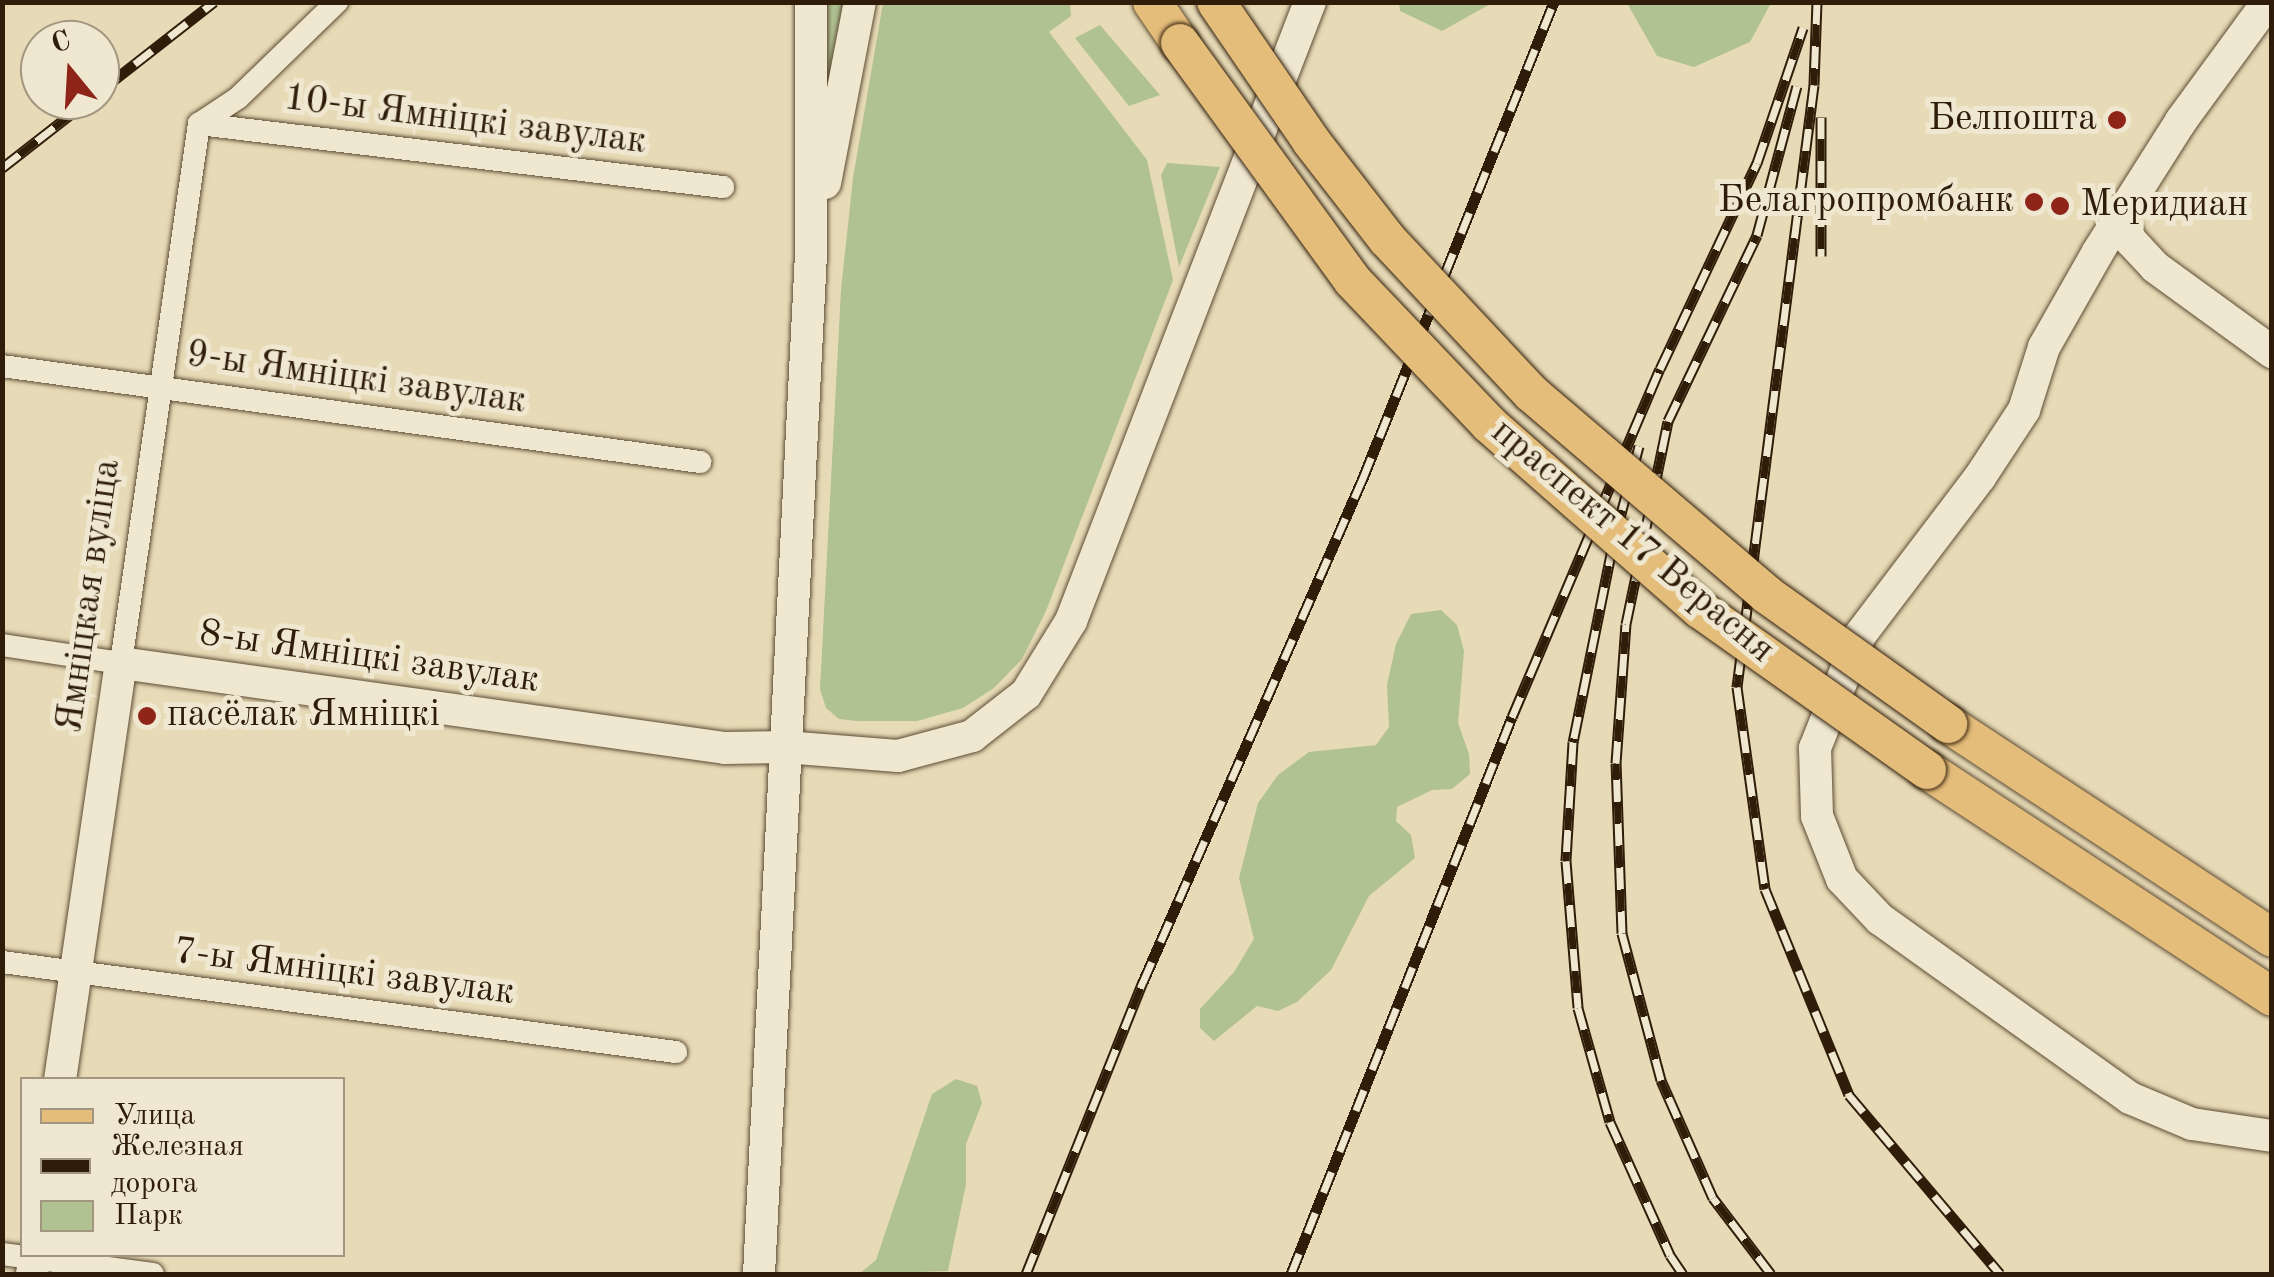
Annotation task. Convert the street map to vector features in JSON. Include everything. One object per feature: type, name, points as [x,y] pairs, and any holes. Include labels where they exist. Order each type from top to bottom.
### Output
[{"type":"main road","points":[[759,1274],[811,256],[812,2]]},
{"type":"main road","points":[[811,256],[860,2]]},
{"type":"main road","name":"праспект 17 Верасня","points":[[1152,2],[1352,280],[1488,424],[1701,610],[1926,770],[2272,998]]},
{"type":"main road","name":"праспект 17 Верасня","points":[[1216,2],[1311,141],[1387,239],[1530,393],[1766,594],[1948,724],[2272,938]]},
{"type":"main road","name":"8-ы Ямніцкі завулак","points":[[121,663],[725,748],[785,747],[898,756],[972,736],[1026,694],[1071,622],[1310,2]]},
{"type":"main road","points":[[2268,2],[2181,120],[2044,347],[2024,410],[1980,477],[1860,636],[1814,748],[1818,816],[1842,879],[1880,919],[2130,1098],[2192,1124],[2272,1136]]},
{"type":"main road","points":[[2122,220],[2131,241],[2155,267],[2272,352]]},
{"type":"main road","name":"Ямніцкая вуліца","points":[[60,1077],[121,663]]},
{"type":"street","points":[[199,124],[238,98],[337,2]]},
{"type":"street","name":"10-ы Ямніцкі завулак","points":[[199,124],[723,187]]},
{"type":"street","name":"Ямніцкая вуліца","points":[[121,663],[199,124]]},
{"type":"street","name":"9-ы Ямніцкі завулак","points":[[2,366],[700,462]]},
{"type":"street","name":"8-ы Ямніцкі завулак","points":[[2,645],[121,663]]},
{"type":"street","name":"7-ы Ямніцкі завулак","points":[[2,962],[676,1052]]},
{"type":"street","points":[[26,1261],[153,1274]]},
{"type":"green space","points":[[1399,2],[1492,3],[1442,31],[1400,11]]},
{"type":"green space","points":[[1627,2],[1771,3],[1750,42],[1694,67],[1657,56]]},
{"type":"green space","points":[[825,3],[846,3],[828,114]]},
{"type":"green space","points":[[883,3],[1070,3],[1071,16],[1049,32],[1147,160],[1173,280],[1046,611],[1022,659],[994,688],[963,708],[917,721],[839,719],[826,708],[820,689],[841,290],[853,178]]},
{"type":"green space","points":[[1100,25],[1160,95],[1129,106],[1075,38]]},
{"type":"green space","points":[[1167,163],[1220,167],[1179,267],[1161,175]]},
{"type":"green space","points":[[1441,610],[1457,625],[1464,651],[1458,723],[1469,754],[1470,774],[1452,789],[1432,790],[1397,807],[1396,821],[1411,835],[1415,858],[1369,896],[1331,970],[1297,1002],[1278,1011],[1257,1006],[1214,1041],[1200,1028],[1200,1009],[1234,972],[1254,939],[1239,878],[1258,803],[1278,775],[1309,752],[1376,745],[1389,727],[1387,685],[1396,644],[1411,614]]},
{"type":"green space","points":[[956,1079],[977,1086],[982,1103],[966,1144],[966,1184],[948,1271],[859,1274],[876,1260],[932,1094]]},
{"type":"railway","points":[[120,75],[214,2]]},
{"type":"railway","points":[[1026,1274],[1143,982],[1363,478],[1554,2]]},
{"type":"railway","points":[[1817,2],[1814,85],[1737,687],[1765,889],[1849,1095],[2000,1274]]},
{"type":"railway","points":[[1291,1274],[1512,717],[1660,369],[1757,163],[1803,28]]},
{"type":"railway","points":[[1771,1274],[1713,1198],[1661,1080],[1622,933],[1616,763],[1626,624],[1668,421],[1757,235],[1797,86]]},
{"type":"railway","points":[[1821,117],[1821,256]]},
{"type":"railway","points":[[2,168],[63,120]]},
{"type":"railway","points":[[1639,446],[1613,544],[1573,742],[1566,861],[1578,1008],[1610,1122],[1670,1255],[1683,1274]]},
{"type":"place","name":"Белпошта","points":[[2117,120]]},
{"type":"place","name":"Белагропромбанк","points":[[2034,202]]},
{"type":"place","name":"Меридиан","points":[[2060,206]]},
{"type":"place","name":"пасёлак Ямніцкі","points":[[147,716]]}]
